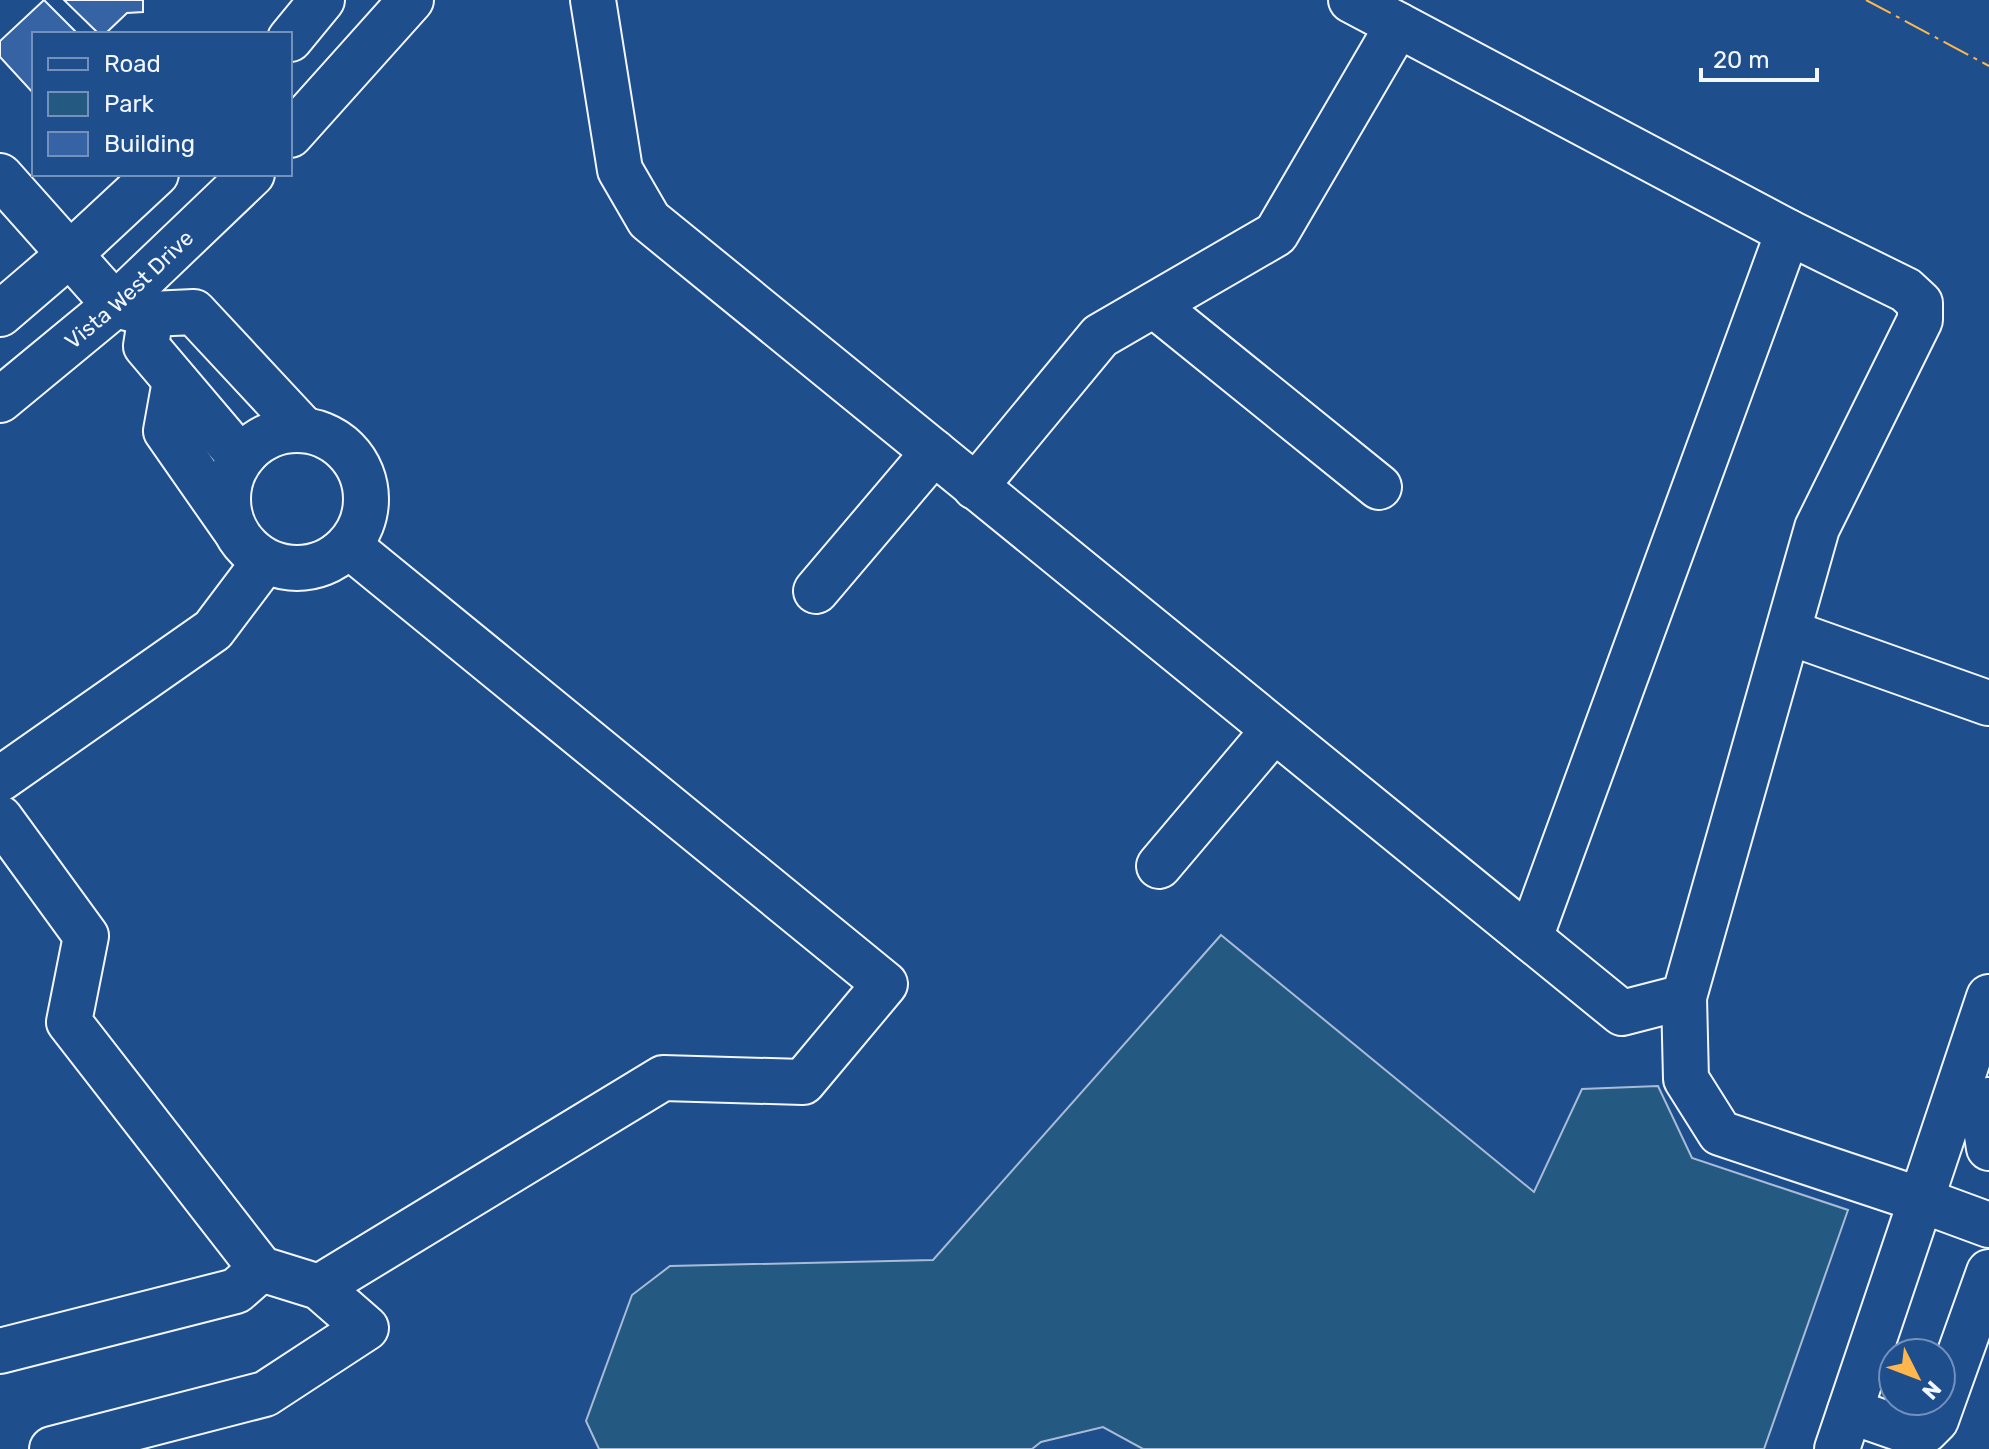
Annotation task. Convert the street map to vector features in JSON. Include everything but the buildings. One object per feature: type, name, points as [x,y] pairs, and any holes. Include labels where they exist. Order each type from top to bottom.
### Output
[{"type":"street","points":[[292,37],[322,0]]},
{"type":"street","points":[[292,133],[411,0]]},
{"type":"street","points":[[593,0],[620,170],[649,220],[1622,1013],[1684,997]]},
{"type":"street","points":[[1351,0],[1788,232],[1906,290],[1920,303],[1920,320],[1817,528],[1684,997],[1686,1079],[1720,1133],[1989,1225]]},
{"type":"street","points":[[975,487],[1100,336],[1276,234],[1398,25]]},
{"type":"street","points":[[0,176],[70,254],[133,309],[146,346],[241,458]]},
{"type":"street","points":[[0,314],[154,176]]},
{"type":"street","name":"Vista West Drive","points":[[0,400],[133,309],[250,176]]},
{"type":"street","points":[[1530,938],[1788,232]]},
{"type":"street","points":[[1154,305],[1379,487]]},
{"type":"street","points":[[133,309],[194,312],[303,429]]},
{"type":"street","points":[[175,381],[166,431],[246,547],[265,561],[288,568],[310,567],[331,560],[349,546],[360,527],[366,506],[365,484],[357,463],[343,446],[324,435],[303,429],[281,432],[259,441],[241,458],[230,479],[228,503],[233,527]]},
{"type":"street","points":[[816,591],[934,452]]},
{"type":"street","points":[[319,1287],[663,1078],[803,1082],[885,984],[349,546]]},
{"type":"street","points":[[0,779],[213,630],[265,561]]},
{"type":"street","points":[[1788,632],[1988,703]]},
{"type":"street","points":[[1159,866],[1274,730]]},
{"type":"street","points":[[0,818],[86,936],[69,1022],[261,1269],[319,1287],[366,1328],[265,1394],[52,1449]]},
{"type":"street","points":[[1989,997],[1844,1430],[1913,1433],[1926,1430],[1936,1420],[1989,1272]]},
{"type":"street","points":[[1989,1100],[1984,1117],[1989,1148]]},
{"type":"street","points":[[0,1351],[236,1291],[261,1269]]},
{"type":"green space","points":[[1221,935],[1534,1192],[1582,1089],[1658,1086],[1692,1158],[1848,1210],[1764,1449],[1143,1449],[1103,1427],[1041,1442],[1032,1449],[599,1449],[586,1421],[632,1295],[670,1266],[933,1260]]},
{"type":"power","points":[[1866,0],[1989,66]]}]
